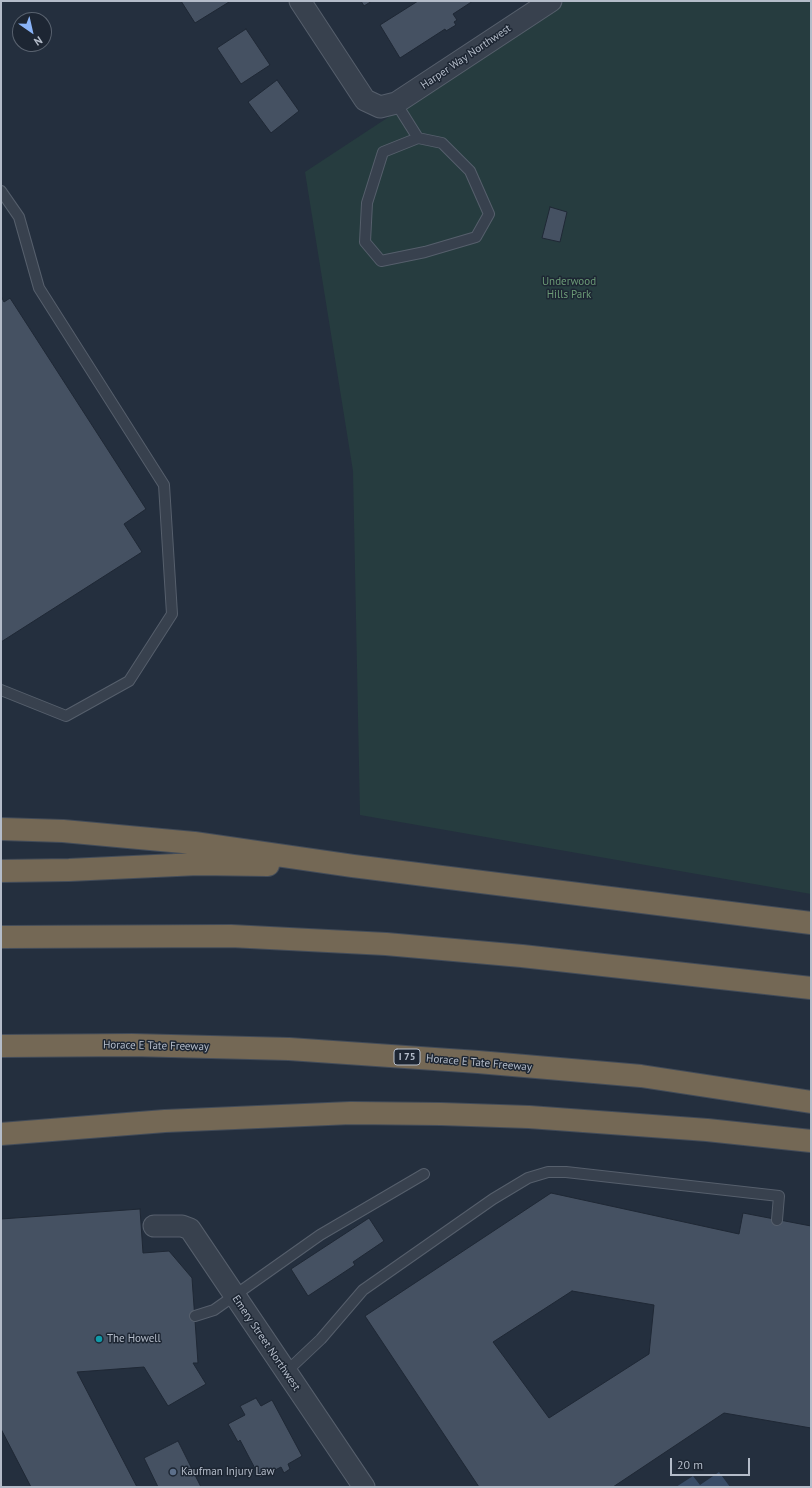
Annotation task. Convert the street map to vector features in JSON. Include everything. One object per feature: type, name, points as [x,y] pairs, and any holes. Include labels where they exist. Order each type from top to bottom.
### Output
[{"type":"highway","points":[[1,829],[63,831],[194,843],[353,866],[811,923]]},
{"type":"highway","points":[[1,871],[69,870],[198,864],[353,866]]},
{"type":"highway","points":[[1,937],[230,936],[386,944],[522,956],[811,988]]},
{"type":"highway","name":"Horace E Tate Freeway","points":[[1,1046],[132,1045],[289,1049],[478,1062],[640,1076],[811,1102]]},
{"type":"highway","points":[[1,1134],[165,1121],[366,1113],[529,1117],[707,1130],[811,1142]]},
{"type":"street","points":[[300,1],[365,100],[388,105]]},
{"type":"street","name":"Harper Way Northwest","points":[[388,105],[550,1]]},
{"type":"street","name":"Emery Street Northwest","points":[[154,1226],[182,1226],[190,1229],[234,1297],[286,1372],[359,1485]]},
{"type":"lane","points":[[388,105],[418,138],[442,143],[470,171],[489,214],[476,237],[425,252],[381,261],[365,242],[367,203],[383,152],[418,138]]},
{"type":"lane","points":[[1,191],[19,217],[39,288],[164,485],[172,614],[129,681],[66,716],[1,690]]},
{"type":"lane","points":[[286,1372],[321,1339],[363,1290],[493,1199],[528,1178],[548,1172],[566,1172],[779,1196],[777,1220]]},
{"type":"lane","points":[[195,1316],[214,1310],[320,1235],[424,1174]]},
{"type":"green space","name":"Underwood Hills Park","points":[[565,1],[811,1],[811,894],[360,815],[353,471],[305,172]]},
{"type":"water","points":[[719,1472],[730,1487],[676,1487],[693,1476],[700,1485]]},
{"type":"building","points":[[181,1],[228,1],[229,2],[195,23]]},
{"type":"building","points":[[361,1],[372,1],[364,6]]},
{"type":"building","points":[[418,1],[473,1],[453,14],[457,20],[454,22],[456,25],[446,31],[445,29],[400,58],[380,25]]},
{"type":"building","points":[[246,29],[270,65],[241,84],[217,48]]},
{"type":"building","points":[[277,80],[299,111],[271,133],[248,102]]},
{"type":"building","points":[[550,207],[567,212],[560,242],[542,238]]},
{"type":"building","points":[[1,296],[4,302],[10,298],[146,509],[124,524],[142,552],[1,642]]},
{"type":"building","points":[[551,1193],[739,1234],[743,1213],[811,1226],[811,1428],[724,1413],[613,1487],[479,1487],[365,1316]],"holes":[[[572,1291],[654,1305],[649,1354],[549,1418],[493,1342]]]},
{"type":"building","name":"The Howell","points":[[140,1209],[143,1253],[169,1251],[192,1278],[198,1363],[193,1363],[206,1384],[168,1406],[144,1367],[77,1372],[137,1487],[31,1487],[1,1429],[1,1219]]},
{"type":"building","points":[[369,1218],[384,1241],[353,1262],[355,1265],[308,1296],[291,1269]]},
{"type":"building","points":[[256,1398],[261,1406],[272,1400],[302,1456],[288,1464],[290,1469],[284,1473],[281,1467],[260,1478],[240,1440],[238,1442],[228,1424],[245,1415],[240,1406]]},
{"type":"building","name":"Kaufman Injury Law","points":[[178,1441],[201,1487],[158,1487],[144,1458]]},
{"type":"place","name":"The Howell","points":[[99,1339]]},
{"type":"place","name":"Kaufman Injury Law","points":[[173,1472]]}]
